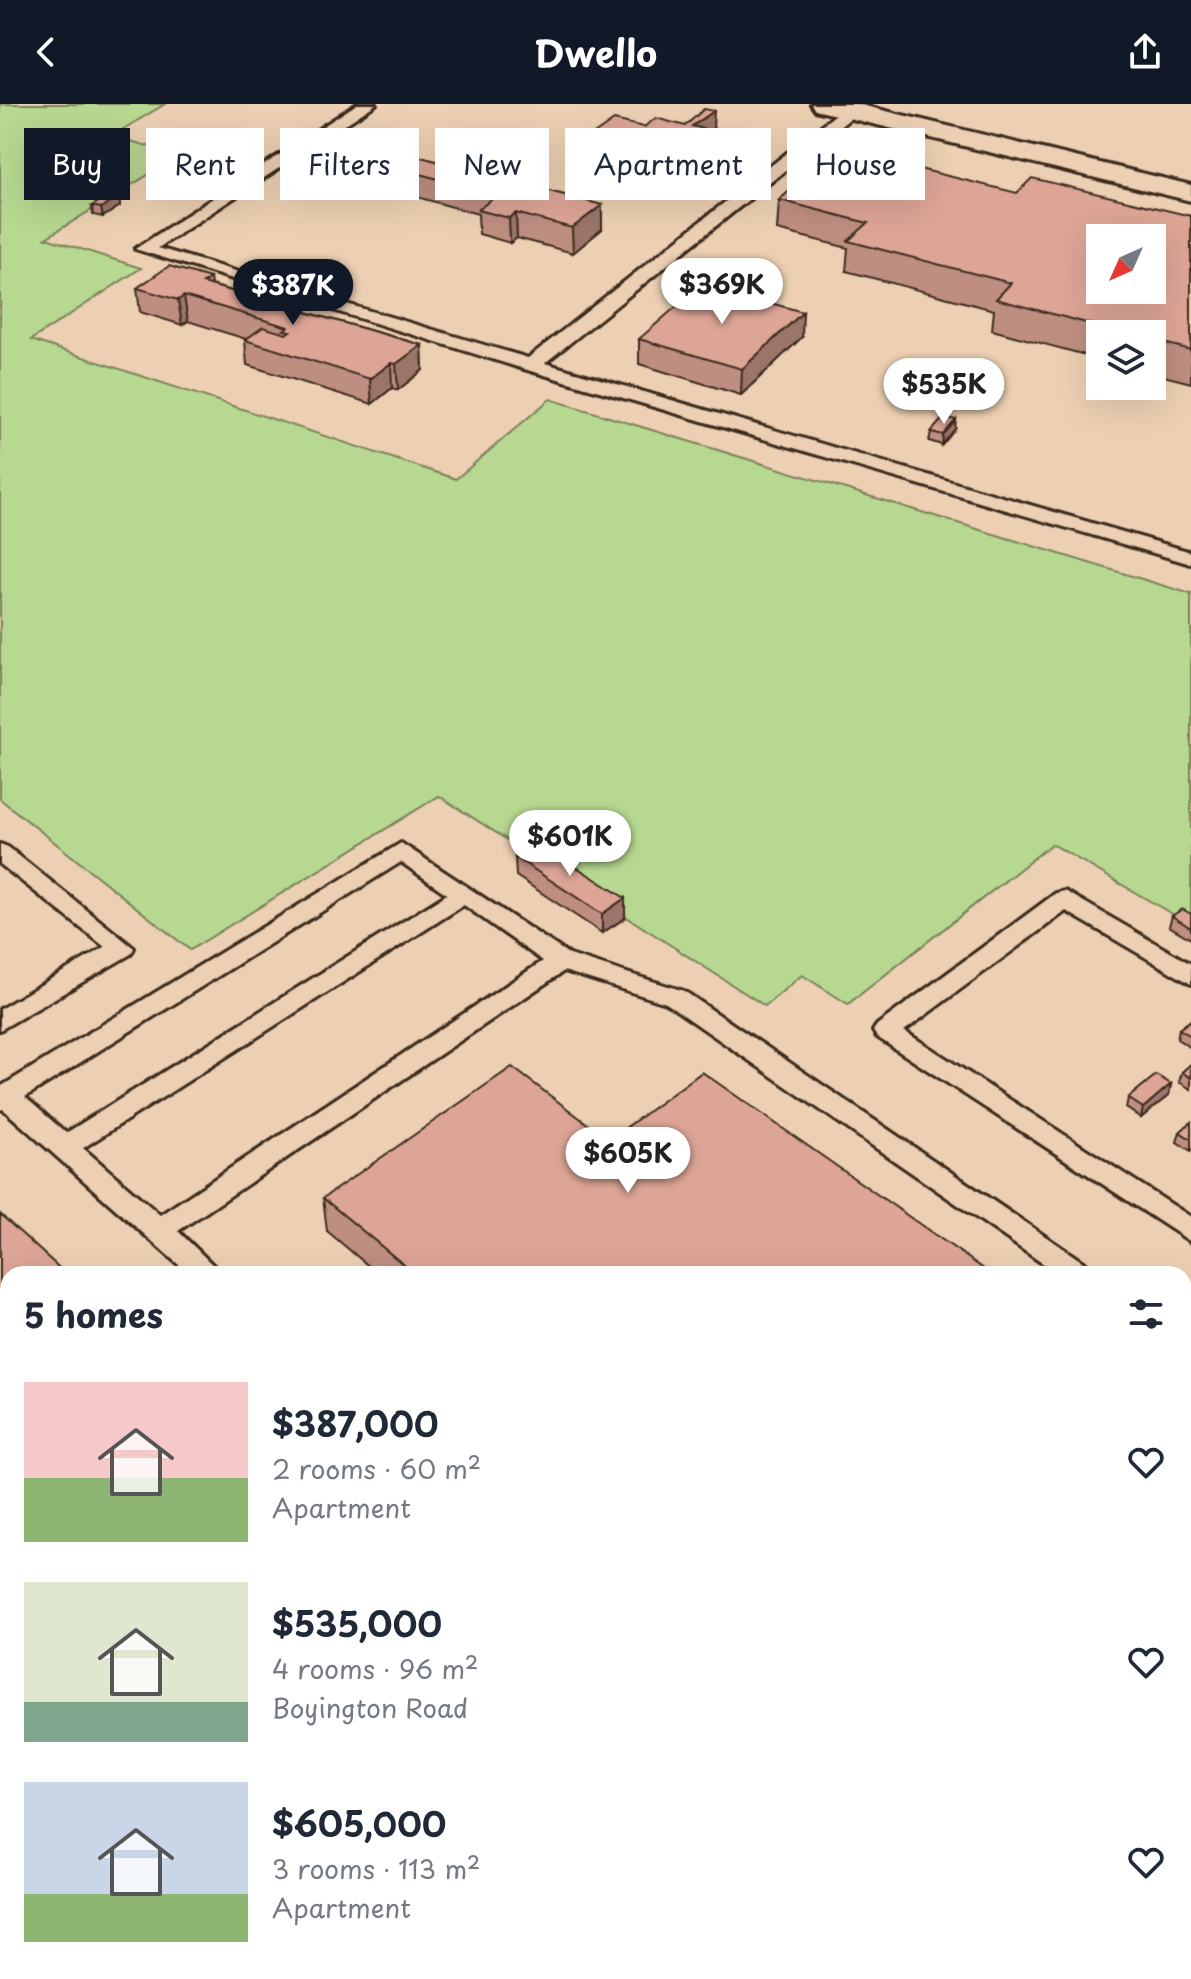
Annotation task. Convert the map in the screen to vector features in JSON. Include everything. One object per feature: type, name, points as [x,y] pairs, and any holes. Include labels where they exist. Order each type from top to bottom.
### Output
[{"type":"street","points":[[824,104],[1191,193]]},
{"type":"lane","points":[[368,104],[144,249],[1191,558]]},
{"type":"lane","points":[[531,365],[851,110]]},
{"type":"lane","points":[[199,1266],[64,1147],[3,1098],[401,851],[561,961],[675,997],[1067,1266]]},
{"type":"lane","points":[[0,852],[122,948],[0,1021]]},
{"type":"lane","points":[[64,1147],[464,894]]},
{"type":"lane","points":[[1191,975],[1065,899],[886,1031],[1191,1231]]},
{"type":"lane","points":[[159,1230],[561,961]]},
{"type":"green space","points":[[0,104],[165,104],[125,128],[24,128],[24,200],[107,200],[46,238],[141,268],[31,340],[456,479],[550,399],[1191,594],[1191,925],[1052,844],[848,1004],[802,975],[765,1006],[439,796],[190,950],[0,799]]},
{"type":"green space","points":[[130,141],[146,146],[146,176],[130,186]]},
{"type":"building","points":[[704,109],[714,111],[692,126],[700,128],[602,128],[614,120],[644,127],[656,118],[685,126]]},
{"type":"building","points":[[419,156],[435,161],[435,178],[419,174]]},
{"type":"building","points":[[925,170],[1017,193],[1032,178],[1191,216],[1191,350],[1166,344],[1166,320],[1086,320],[1086,323],[996,299],[1011,283],[848,241],[868,223],[779,200],[787,193],[787,200],[925,200]]},
{"type":"building","points":[[549,191],[565,195],[565,200],[583,200],[602,205],[572,228],[516,213],[509,218],[478,210],[490,200],[549,200]]},
{"type":"building","points":[[102,200],[114,200],[101,208],[92,206]]},
{"type":"building","points":[[169,266],[210,278],[203,283],[422,345],[370,379],[245,340],[263,327],[286,334],[290,331],[284,330],[288,327],[184,296],[178,300],[137,288]]},
{"type":"building","points":[[702,284],[803,312],[742,369],[639,339]]},
{"type":"building","points":[[944,417],[956,420],[943,435],[931,432]]},
{"type":"building","points":[[537,842],[625,898],[602,914],[515,857]]},
{"type":"building","points":[[1182,909],[1191,914],[1191,928],[1172,916]]},
{"type":"building","points":[[1191,1020],[1191,1036],[1179,1029]]},
{"type":"building","points":[[1191,1064],[1191,1078],[1182,1072]]},
{"type":"building","points":[[512,1067],[609,1140],[702,1072],[980,1266],[405,1266],[323,1198]]},
{"type":"building","points":[[1156,1075],[1171,1084],[1143,1108],[1128,1098]]},
{"type":"building","points":[[1191,1122],[1191,1139],[1180,1132]]},
{"type":"building","points":[[0,1214],[57,1266],[0,1266]]}]
